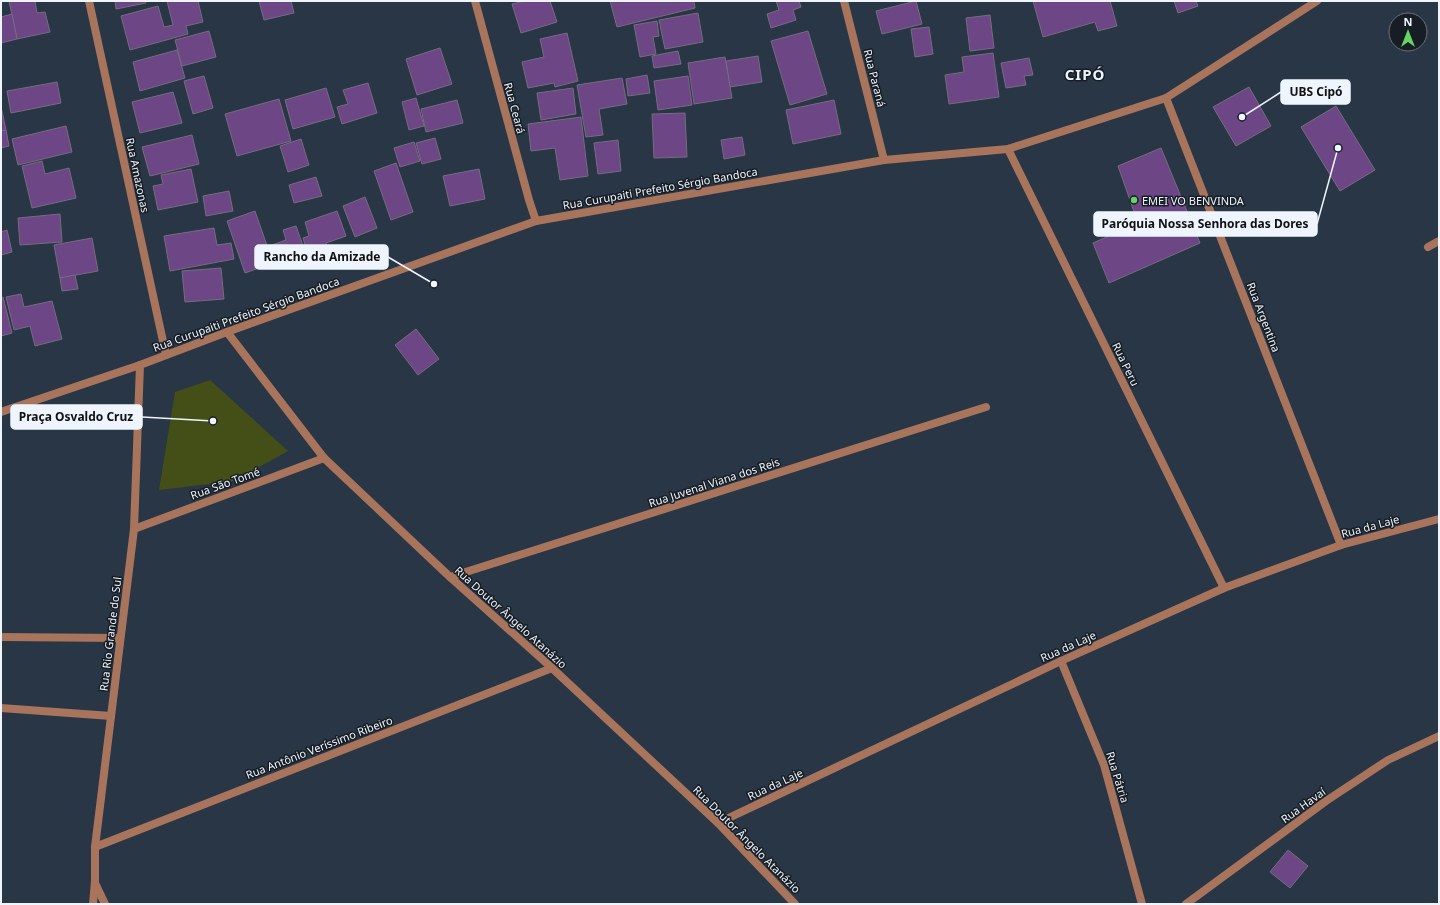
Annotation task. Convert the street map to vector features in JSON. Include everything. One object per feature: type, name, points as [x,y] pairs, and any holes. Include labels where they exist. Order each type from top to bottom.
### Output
[{"type":"street","name":"Rua Amazonas","points":[[89,1],[166,355]]},
{"type":"street","name":"Rua Ceará","points":[[475,1],[528,200],[536,221]]},
{"type":"street","name":"Rua Paraná","points":[[844,1],[884,160]]},
{"type":"street","name":"Rua Curupaiti Prefeito Sérgio Bandoca","points":[[1,412],[140,366],[228,332],[536,221],[884,160],[1008,149],[1166,98],[1316,1]]},
{"type":"street","name":"Rua Argentina","points":[[1166,98],[1341,545]]},
{"type":"street","name":"Rua Peru","points":[[1008,149],[1224,588]]},
{"type":"street","points":[[1428,247],[1439,241]]},
{"type":"street","name":"Rua Doutor Ângelo Atanázio","points":[[228,332],[324,458],[450,577],[552,668],[718,823],[796,904]]},
{"type":"street","name":"Rua Rio Grande do Sul","points":[[93,904],[95,882],[95,846],[134,529],[140,366]]},
{"type":"street","name":"Rua Juvenal Viana dos Reis","points":[[450,577],[986,407]]},
{"type":"street","name":"Rua São Tomé","points":[[134,529],[324,458]]},
{"type":"street","name":"Rua da Laje","points":[[718,823],[1061,661],[1224,588],[1341,545],[1439,518]]},
{"type":"street","points":[[1,637],[120,638]]},
{"type":"street","name":"Rua Pátria","points":[[1061,661],[1104,765],[1142,904]]},
{"type":"street","name":"Rua Antônio Veríssimo Ribeiro","points":[[95,846],[552,668]]},
{"type":"street","points":[[1,708],[111,716]]},
{"type":"street","name":"Rua Havaí","points":[[1186,904],[1326,802],[1388,760],[1439,736]]},
{"type":"street","points":[[95,882],[105,904]]},
{"type":"green space","points":[[210,380],[288,451],[234,481],[159,490],[175,392]]},
{"type":"building","points":[[9,1],[35,1],[37,13],[45,12],[50,32],[17,39]]},
{"type":"building","points":[[115,1],[145,1],[146,3],[116,9]]},
{"type":"building","points":[[167,1],[198,1],[203,22],[186,26],[188,34],[130,50],[121,16],[158,6],[164,27],[173,25]]},
{"type":"building","points":[[259,1],[291,1],[294,13],[264,20]]},
{"type":"building","points":[[524,1],[550,1],[557,22],[521,33],[512,4]]},
{"type":"building","points":[[610,1],[694,1],[695,8],[617,27]]},
{"type":"building","points":[[776,1],[799,1],[801,7],[793,10],[796,20],[771,28],[767,14],[779,10]]},
{"type":"building","points":[[916,1],[922,24],[882,34],[876,11]]},
{"type":"building","points":[[1033,1],[1110,1],[1117,26],[1098,31],[1095,22],[1043,37]]},
{"type":"building","points":[[1174,1],[1196,1],[1198,6],[1178,13]]},
{"type":"building","points":[[698,13],[703,42],[665,49],[659,20]]},
{"type":"building","points":[[12,14],[17,39],[1,43],[1,17]]},
{"type":"building","points":[[990,15],[994,48],[970,51],[966,18]]},
{"type":"building","points":[[657,21],[659,36],[653,37],[656,54],[640,57],[634,25]]},
{"type":"building","points":[[929,27],[933,54],[915,57],[911,29]]},
{"type":"building","points":[[209,31],[216,57],[182,66],[175,40]]},
{"type":"building","points":[[808,31],[827,94],[790,105],[771,41]]},
{"type":"building","points":[[567,33],[578,81],[555,87],[554,83],[528,88],[522,62],[544,57],[540,39]]},
{"type":"building","points":[[440,48],[452,84],[417,95],[406,59]]},
{"type":"building","points":[[177,50],[185,78],[140,91],[133,62]]},
{"type":"building","points":[[678,51],[681,64],[654,68],[652,56]]},
{"type":"building","points":[[993,53],[999,97],[949,104],[945,75],[964,72],[962,57]]},
{"type":"building","points":[[758,56],[762,82],[730,87],[726,61]]},
{"type":"building","points":[[725,57],[732,98],[694,104],[688,63]]},
{"type":"building","points":[[1029,58],[1033,75],[1024,76],[1026,85],[1006,88],[1001,63]]},
{"type":"building","points":[[647,75],[650,93],[628,96],[626,79]]},
{"type":"building","points":[[204,76],[213,108],[193,114],[184,81]]},
{"type":"building","points":[[688,76],[692,105],[658,110],[654,81]]},
{"type":"building","points":[[622,78],[627,104],[599,109],[603,135],[586,137],[577,85]]},
{"type":"building","points":[[57,82],[61,103],[11,113],[7,91]]},
{"type":"building","points":[[368,83],[377,113],[342,124],[337,107],[348,104],[343,90]]},
{"type":"building","points":[[1249,87],[1271,126],[1236,146],[1213,107]]},
{"type":"building","points":[[326,88],[335,117],[293,129],[285,100]]},
{"type":"building","points":[[573,88],[576,114],[541,120],[537,93]]},
{"type":"building","points":[[173,92],[182,123],[140,133],[132,102]]},
{"type":"building","points":[[416,98],[424,126],[409,130],[402,102]]},
{"type":"building","points":[[279,99],[291,141],[237,156],[225,114]]},
{"type":"building","points":[[457,100],[463,123],[426,132],[421,109]]},
{"type":"building","points":[[834,100],[841,134],[793,144],[786,110]]},
{"type":"building","points":[[1,106],[6,130],[1,131]]},
{"type":"building","points":[[1336,106],[1375,170],[1340,191],[1301,127]]},
{"type":"building","points":[[685,113],[687,157],[654,158],[652,114]]},
{"type":"building","points":[[581,117],[588,176],[560,180],[555,148],[531,151],[528,124]]},
{"type":"building","points":[[66,126],[72,152],[18,165],[12,139]]},
{"type":"building","points":[[6,130],[9,146],[1,148],[1,131]]},
{"type":"building","points":[[192,135],[199,164],[150,176],[142,147]]},
{"type":"building","points":[[742,137],[745,155],[724,159],[721,140]]},
{"type":"building","points":[[435,138],[441,159],[422,164],[416,143]]},
{"type":"building","points":[[301,139],[309,165],[288,172],[280,146]]},
{"type":"building","points":[[618,140],[621,171],[598,174],[594,143]]},
{"type":"building","points":[[414,142],[420,161],[400,167],[394,148]]},
{"type":"building","points":[[1161,148],[1200,243],[1109,283],[1093,243],[1138,223],[1118,166]]},
{"type":"building","points":[[42,161],[45,174],[69,168],[76,198],[32,208],[22,166]]},
{"type":"building","points":[[396,163],[413,212],[391,220],[374,171]]},
{"type":"building","points":[[191,169],[198,202],[158,210],[153,186],[163,184],[161,175]]},
{"type":"building","points":[[479,169],[485,199],[450,206],[443,176]]},
{"type":"building","points":[[316,177],[322,196],[294,203],[289,185]]},
{"type":"building","points":[[229,191],[233,211],[206,216],[203,196]]},
{"type":"building","points":[[365,197],[377,228],[355,237],[343,206]]},
{"type":"building","points":[[255,211],[273,263],[245,273],[227,221]]},
{"type":"building","points":[[337,211],[346,236],[326,243],[330,254],[310,261],[303,238],[309,236],[305,222]]},
{"type":"building","points":[[60,214],[62,242],[20,245],[18,218]]},
{"type":"building","points":[[296,226],[307,257],[280,267],[272,245],[286,240],[283,230]]},
{"type":"building","points":[[214,228],[217,245],[231,243],[234,259],[170,271],[164,236]]},
{"type":"building","points":[[7,230],[12,252],[1,255],[1,232]]},
{"type":"building","points":[[92,238],[98,271],[60,278],[54,245]]},
{"type":"building","points":[[221,268],[224,299],[185,302],[182,271]]},
{"type":"building","points":[[75,275],[78,289],[62,291],[60,278]]},
{"type":"building","points":[[21,294],[24,307],[52,301],[62,339],[35,346],[30,326],[14,330],[6,297]]},
{"type":"building","points":[[3,297],[12,333],[1,336],[1,298]]},
{"type":"building","points":[[416,329],[439,359],[418,375],[395,345]]},
{"type":"building","points":[[1288,850],[1308,866],[1290,888],[1270,872]]},
{"type":"place","name":"UBS Cipó","points":[[1242,117]]},
{"type":"place","name":"Paróquia Nossa Senhora das Dores","points":[[1338,148]]},
{"type":"place","name":"EMEI VO BENVINDA","points":[[1134,200]]},
{"type":"place","name":"Rancho da Amizade","points":[[434,284]]},
{"type":"place","name":"Praça Osvaldo Cruz","points":[[213,421]]},
{"type":"district","name":"CIPÓ","points":[[1085,74]]}]
